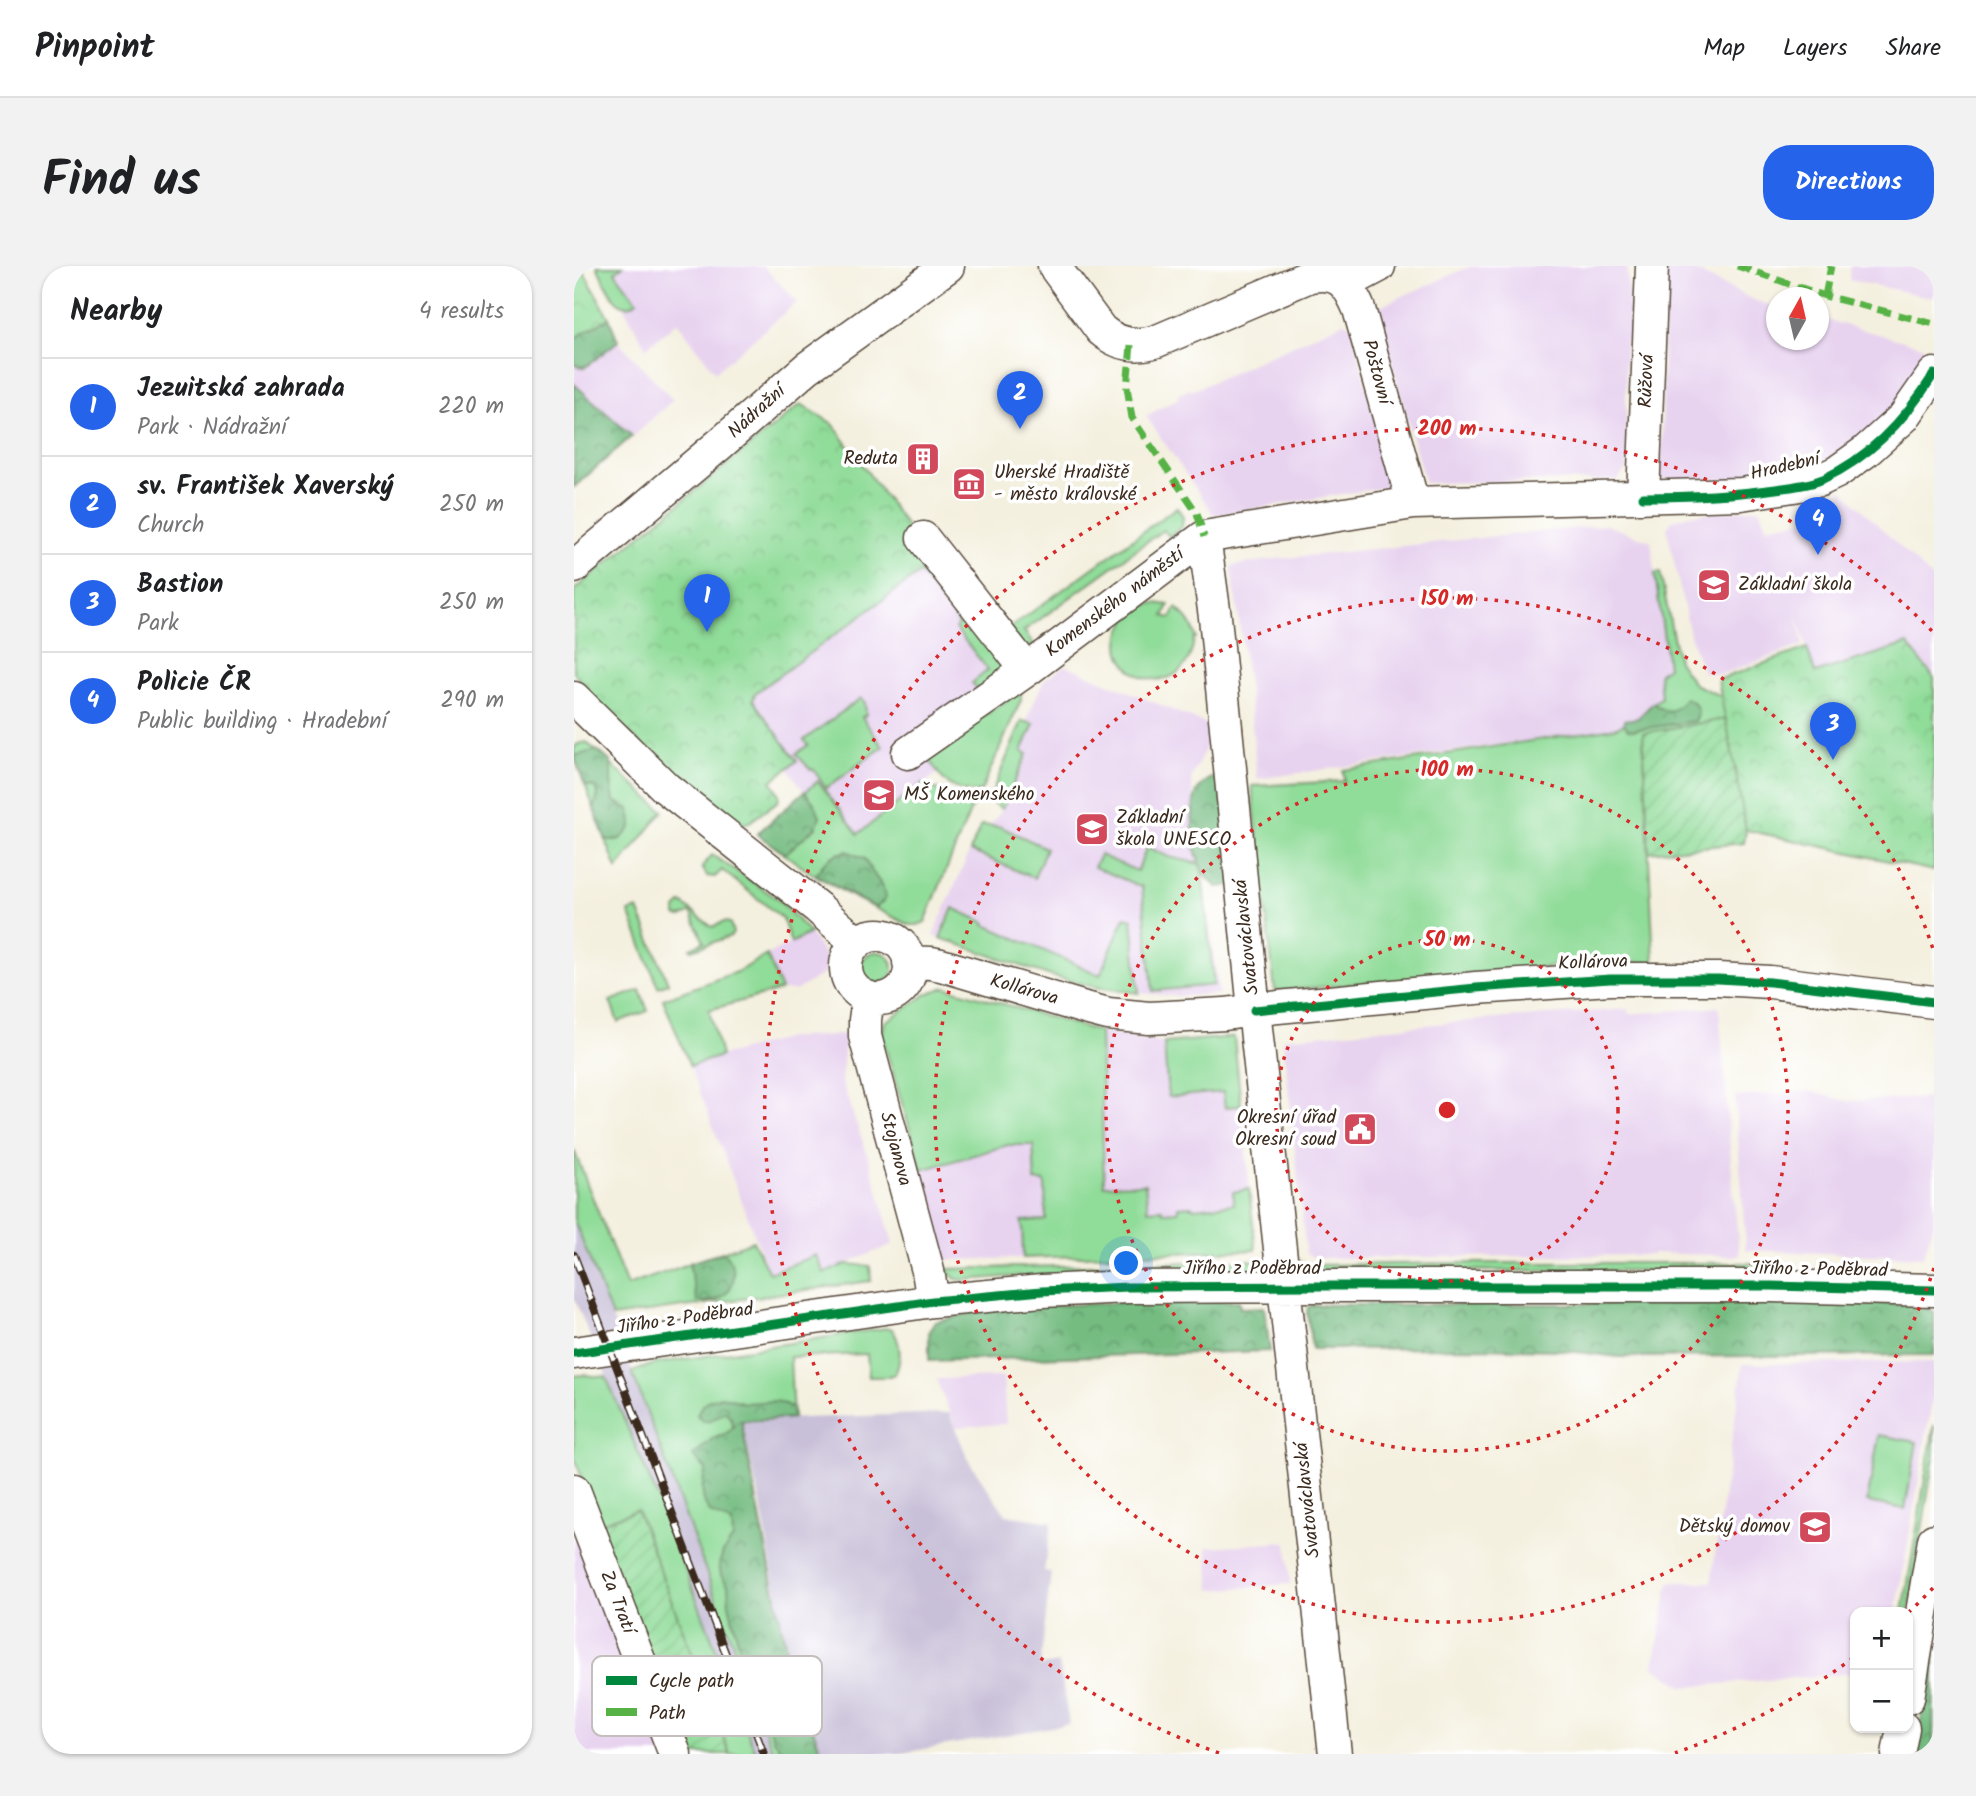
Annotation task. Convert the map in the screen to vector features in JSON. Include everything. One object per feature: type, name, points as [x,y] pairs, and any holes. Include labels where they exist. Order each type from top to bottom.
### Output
[{"type":"street","name":"Nádražní","points":[[574,567],[807,368],[948,266]]},
{"type":"street","points":[[1054,266],[1101,330],[1118,341],[1131,345],[1145,345],[1157,341],[1310,276],[1327,274],[1345,284],[1379,266]]},
{"type":"street","name":"Růžová","points":[[1643,497],[1652,266]]},
{"type":"street","name":"Poštovní","points":[[1345,284],[1359,309],[1413,503]]},
{"type":"street","name":"Hradební","points":[[1204,537],[1413,503],[1741,494],[1800,485],[1823,479],[1852,461],[1895,426],[1934,374]]},
{"type":"street","name":"Komenského náměstí","points":[[908,753],[1027,670],[1204,537]]},
{"type":"street","name":"Svatováclavská","points":[[1204,537],[1215,617],[1254,1010],[1335,1754]]},
{"type":"street","name":"Komenského náměstí","points":[[923,538],[1027,670]]},
{"type":"street","points":[[574,698],[666,788],[818,908],[857,943]]},
{"type":"street","points":[[874,935],[886,936],[901,946],[909,962],[908,978],[898,991],[884,998],[868,997],[854,988],[846,973],[847,956],[857,943],[874,935]]},
{"type":"street","name":"Kollárova","points":[[909,962],[931,963],[1085,1008],[1132,1018],[1187,1017],[1476,988],[1610,979],[1770,982],[1934,1002]]},
{"type":"street","name":"Stojanova","points":[[868,997],[865,1036],[928,1271],[933,1301]]},
{"type":"street","name":"Jiřího z Poděbrad","points":[[574,1353],[933,1301],[1042,1291],[1128,1287],[1772,1286],[1934,1290]]},
{"type":"street","name":"Za Tratí","points":[[574,1490],[638,1656]]},
{"type":"street","points":[[1913,1670],[1934,1540]]},
{"type":"street","points":[[1898,1754],[1902,1733]]},
{"type":"street","name":"Za Tratí","points":[[668,1736],[675,1754]]},
{"type":"shaded area","points":[[623,266],[763,266],[797,302],[715,372],[677,322],[646,348],[623,306],[632,305],[615,272]]},
{"type":"shaded area","points":[[1471,266],[1627,266],[1630,340],[1625,341],[1627,468],[1618,480],[1425,483],[1383,329],[1387,326],[1378,307]]},
{"type":"shaded area","points":[[1666,266],[1685,266],[1766,304],[1766,350],[1829,350],[1829,321],[1922,346],[1926,357],[1892,411],[1832,456],[1796,470],[1743,479],[1658,479],[1662,445]]},
{"type":"shaded area","points":[[1850,266],[1934,266],[1934,298],[1849,280]]},
{"type":"shaded area","points":[[1344,322],[1351,326],[1392,486],[1214,515],[1146,416],[1179,398],[1177,395],[1190,389],[1192,391]]},
{"type":"shaded area","points":[[618,341],[673,400],[622,446],[574,403],[574,364],[584,368]]},
{"type":"shaded area","points":[[1841,489],[1934,580],[1934,678],[1908,644],[1815,673],[1796,614],[1803,645],[1719,675],[1703,672],[1691,639],[1667,529],[1671,521],[1689,515],[1760,508],[1767,527],[1842,513]]},
{"type":"shaded area","points":[[1606,525],[1651,541],[1668,667],[1662,699],[1653,703],[1638,719],[1614,728],[1257,779],[1249,690],[1231,566]]},
{"type":"shaded area","points":[[925,552],[1021,680],[926,755],[938,773],[842,846],[737,696]]},
{"type":"shaded area","name":"Základní škola UNESCO","points":[[1065,665],[1215,728],[1191,779],[1219,994],[1176,996],[1095,987],[1051,976],[933,936],[972,846],[1001,812],[1030,711],[1044,680]]},
{"type":"shaded area","points":[[810,933],[826,958],[826,972],[795,991],[781,990],[767,955]]},
{"type":"shaded area","points":[[1719,1007],[1740,1256],[1652,1253],[1316,1258],[1306,1254],[1283,1038],[1628,1009],[1628,1014]]},
{"type":"shaded area","points":[[1100,1032],[1164,1043],[1234,1037],[1254,1230],[1106,1233]]},
{"type":"shaded area","points":[[846,1034],[841,1080],[871,1165],[893,1244],[824,1273],[816,1255],[769,1273],[690,1066],[788,1038]]},
{"type":"shaded area","points":[[1809,1091],[1847,1101],[1934,1098],[1934,1223],[1923,1257],[1746,1250],[1735,1097]]},
{"type":"shaded area","points":[[1033,1144],[1035,1181],[1045,1182],[1046,1221],[1022,1221],[1023,1258],[945,1260],[922,1170],[1008,1145]]},
{"type":"shaded area","points":[[574,1220],[738,1656],[718,1656],[659,1501],[574,1298]]},
{"type":"shaded area","name":"Dětský domov","points":[[1934,1362],[1934,1390],[1897,1607],[1850,1607],[1850,1673],[1684,1687],[1654,1667],[1669,1582],[1711,1582],[1743,1364]]},
{"type":"shaded area","points":[[1003,1377],[1006,1424],[956,1427],[936,1379]]},
{"type":"shaded area","points":[[949,1413],[969,1461],[1006,1515],[1052,1522],[1044,1571],[1051,1573],[1040,1666],[1059,1663],[1069,1724],[896,1754],[822,1754],[815,1736],[822,1736],[822,1656],[787,1656],[760,1499],[741,1420]]},
{"type":"shaded area","points":[[574,1525],[624,1656],[592,1656],[592,1736],[655,1736],[662,1754],[574,1754]]},
{"type":"shaded area","points":[[1287,1542],[1290,1584],[1211,1590],[1207,1547]]},
{"type":"shaded area","points":[[749,1736],[767,1736],[774,1754],[756,1754]]},
{"type":"green space","points":[[574,266],[581,266],[609,318],[574,338]]},
{"type":"green space","points":[[597,266],[623,266],[615,272],[637,301],[630,305],[617,302]]},
{"type":"green space","points":[[609,318],[618,341],[584,368],[574,364],[574,338]]},
{"type":"green space","points":[[574,384],[632,436],[574,487]]},
{"type":"green space","points":[[801,404],[833,424],[935,562],[755,693],[753,700],[797,761],[771,781],[778,793],[778,801],[748,823],[733,824],[695,796],[601,706],[574,673],[574,590]]},
{"type":"green space","points":[[1177,507],[1183,517],[1182,527],[1169,536],[1163,530],[1024,631],[1035,646],[1025,647],[1007,630]]},
{"type":"green space","points":[[935,562],[1005,658],[1005,669],[982,694],[972,683],[988,670],[955,628],[959,624],[920,573]]},
{"type":"green space","points":[[1660,572],[1678,661],[1694,684],[1721,696],[1726,719],[1643,734],[1654,962],[1581,964],[1275,991],[1252,786],[1344,781],[1343,770],[1614,728],[1638,719],[1661,698],[1659,673],[1668,667],[1655,574]]},
{"type":"green space","points":[[1155,603],[1169,605],[1164,616],[1171,618],[1176,608],[1180,611],[1191,625],[1196,638],[1188,660],[1177,673],[1162,679],[1147,678],[1134,672],[1123,660],[1119,645],[1128,617],[1139,608]]},
{"type":"green space","points":[[1908,644],[1934,678],[1934,871],[1746,830],[1718,680],[1807,648],[1815,673]]},
{"type":"green space","points":[[1021,691],[1021,700],[981,791],[964,791],[947,783],[926,754]]},
{"type":"green space","points":[[861,698],[865,703],[866,715],[862,717],[883,747],[826,788],[813,769],[796,754],[808,745],[804,740]]},
{"type":"green space","points":[[1685,698],[1692,701],[1697,708],[1695,721],[1633,730],[1624,724],[1625,720],[1638,718],[1653,703],[1669,711]]},
{"type":"green space","points":[[1726,719],[1746,830],[1744,843],[1649,852],[1643,733]]},
{"type":"green space","points":[[1022,721],[1034,724],[1022,751],[1027,754],[1002,809],[989,800]]},
{"type":"green space","points":[[586,742],[663,811],[617,869],[574,756],[574,748]]},
{"type":"green space","points":[[597,750],[611,762],[614,801],[629,809],[631,815],[631,827],[619,840],[606,840],[594,809],[597,788],[585,785],[574,756]]},
{"type":"green space","points":[[1213,777],[1222,784],[1233,885],[1217,887],[1201,868],[1195,848],[1193,826],[1196,793]]},
{"type":"green space","points":[[818,781],[858,834],[922,784],[972,803],[925,922],[909,925],[849,895],[805,869],[757,834]]},
{"type":"green space","points":[[805,791],[820,816],[816,827],[785,854],[757,834]]},
{"type":"green space","points":[[981,825],[1001,827],[1046,848],[1034,878],[970,851]]},
{"type":"green space","points":[[1147,847],[1169,857],[1201,864],[1214,985],[1153,991],[1142,887],[1094,867],[1100,855],[1137,871]]},
{"type":"green space","points":[[847,851],[865,859],[883,888],[886,898],[876,908],[816,875],[829,859]]},
{"type":"green space","points":[[712,855],[778,899],[810,933],[791,943],[782,918],[722,870],[715,877],[707,876],[702,867]]},
{"type":"green space","points":[[682,903],[712,927],[724,922],[730,923],[733,933],[692,950],[690,948],[704,942],[691,912],[681,917],[676,916],[676,909]]},
{"type":"green space","points":[[953,908],[986,923],[985,925],[1100,975],[1125,917],[1132,919],[1139,993],[1095,987],[1051,976],[940,938]]},
{"type":"green space","points":[[638,909],[668,983],[658,987],[629,912]]},
{"type":"green space","points":[[877,952],[889,956],[893,968],[889,980],[877,984],[865,980],[861,968],[865,956]]},
{"type":"green space","points":[[767,955],[781,990],[709,1010],[721,1056],[690,1066],[663,999],[739,971]]},
{"type":"green space","points":[[945,987],[1100,1032],[1104,1185],[1145,1184],[1148,1210],[1162,1209],[1163,1212],[1178,1211],[1178,1207],[1234,1204],[1233,1192],[1249,1189],[1256,1250],[1023,1258],[1022,1221],[1046,1220],[1045,1182],[1035,1181],[1033,1145],[1008,1145],[922,1170],[884,1043],[882,1034],[885,1022],[927,994]]},
{"type":"green space","points":[[640,990],[648,1011],[618,1022],[610,1001]]},
{"type":"green space","points":[[1234,1037],[1241,1105],[1225,1108],[1223,1092],[1168,1097],[1164,1043]]},
{"type":"green space","points":[[574,1150],[627,1286],[753,1241],[769,1273],[816,1255],[824,1273],[846,1264],[870,1266],[871,1281],[612,1317],[574,1220]]},
{"type":"green space","points":[[724,1252],[733,1268],[734,1276],[729,1290],[712,1301],[697,1301],[689,1263]]},
{"type":"green space","points":[[1297,1259],[1317,1265],[1781,1263],[1734,1270],[1309,1271],[1301,1269]]},
{"type":"green space","points":[[1267,1260],[1264,1267],[1258,1270],[1236,1271],[1034,1275],[963,1280],[956,1279],[946,1271],[949,1269]]},
{"type":"green space","points":[[1239,1301],[1240,1308],[1264,1307],[1270,1351],[929,1361],[929,1333],[935,1322],[979,1311],[1134,1302]]},
{"type":"green space","points":[[1315,1305],[1927,1305],[1928,1310],[1934,1311],[1934,1355],[1619,1357],[1559,1350],[1312,1349],[1307,1312],[1308,1307]]},
{"type":"green space","points":[[886,1328],[892,1329],[895,1334],[900,1357],[895,1374],[869,1377],[867,1354],[790,1357],[793,1418],[741,1420],[787,1656],[738,1656],[632,1372],[654,1364]]},
{"type":"green space","points":[[574,1376],[606,1377],[659,1501],[718,1656],[693,1656],[637,1510],[598,1524],[574,1456]]},
{"type":"green space","points":[[721,1396],[745,1403],[777,1401],[792,1407],[793,1418],[741,1421],[787,1656],[741,1656],[729,1604],[728,1585],[721,1575],[719,1564],[723,1552],[733,1538],[732,1523],[707,1509],[703,1492],[706,1469],[693,1456],[712,1439],[727,1433],[733,1427],[731,1418],[725,1411],[711,1420],[703,1421],[697,1415],[701,1407]]},
{"type":"green space","points":[[1934,1425],[1934,1456],[1909,1607],[1904,1607]]},
{"type":"green space","points":[[1879,1435],[1917,1442],[1905,1509],[1867,1502]]},
{"type":"green space","points":[[637,1510],[693,1656],[649,1656],[598,1524]]},
{"type":"green space","points":[[1934,1645],[1933,1754],[1915,1754]]},
{"type":"green space","points":[[679,1736],[723,1736],[730,1754],[686,1754]]},
{"type":"green space","points":[[723,1736],[749,1736],[756,1754],[730,1754]]},
{"type":"green space","points":[[767,1736],[815,1736],[822,1754],[774,1754]]},
{"type":"green space","points":[[773,1736],[815,1736],[822,1754],[785,1754]]},
{"type":"railway","points":[[574,1255],[727,1656]]},
{"type":"railway","points":[[757,1736],[764,1754]]},
{"type":"marked path","points":[[1737,266],[1825,296],[1934,324]]},
{"type":"marked path","points":[[1827,287],[1831,266]]},
{"type":"marked path","points":[[1131,345],[1127,387],[1132,418],[1197,513],[1204,537]]},
{"type":"cycle path","points":[[1643,497],[1743,493],[1800,486],[1823,479],[1857,459],[1886,434],[1900,420],[1934,374]]},
{"type":"cycle path","points":[[1254,1010],[1476,988],[1610,979],[1770,982],[1934,1002]]},
{"type":"cycle path","points":[[574,1353],[933,1301],[1042,1291],[1128,1287],[1772,1286],[1934,1290]]},
{"type":"place","name":"sv. František Xaverský","points":[[1020,429]]},
{"type":"place","name":"Reduta","points":[[923,459]]},
{"type":"place","name":"Uherské Hradiště - město královské","points":[[969,484]]},
{"type":"place","name":"Policie ČR","points":[[1818,555]]},
{"type":"place","name":"Základní škola","points":[[1714,585]]},
{"type":"place","name":"Jezuitská zahrada","points":[[707,632]]},
{"type":"place","name":"Bastion","points":[[1833,760]]},
{"type":"place","name":"MŠ Komenského","points":[[879,795]]},
{"type":"place","name":"Základní škola UNESCO","points":[[1092,829]]},
{"type":"place","name":"Okresní úřad Okresní soud","points":[[1360,1129]]},
{"type":"place","name":"Dětský domov","points":[[1815,1527]]}]
